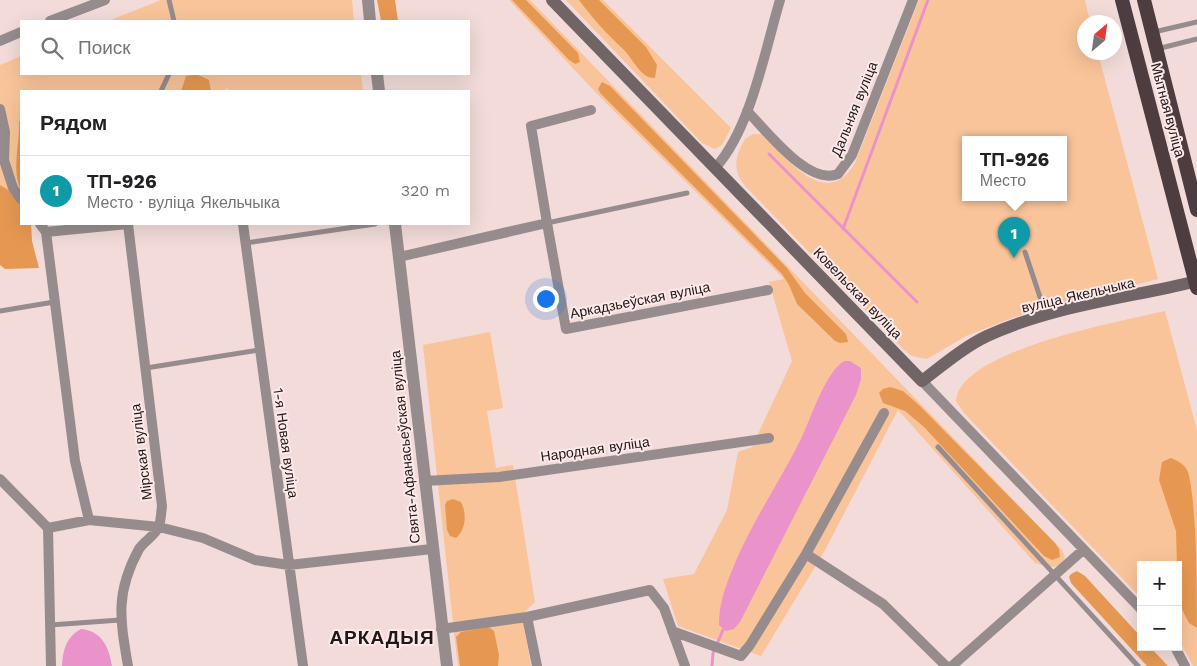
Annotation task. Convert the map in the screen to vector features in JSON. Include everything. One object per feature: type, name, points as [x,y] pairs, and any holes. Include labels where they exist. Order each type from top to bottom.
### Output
[{"type":"highway","name":"Мытная вуліца","points":[[1122,0],[1196,284]]},
{"type":"highway","name":"Мытная вуліца","points":[[1144,0],[1197,210]]},
{"type":"main road","name":"Ковельская вуліца","points":[[552,0],[922,381]]},
{"type":"main road","name":"вуліца Якельчыка","points":[[922,381],[967,347],[987,336],[1046,315],[1196,284]]},
{"type":"street","points":[[53,20],[105,0]]},
{"type":"street","points":[[368,0],[370,20]]},
{"type":"street","points":[[716,167],[733,145],[747,111],[780,0]]},
{"type":"street","name":"Дальняя вуліца","points":[[747,111],[806,169],[823,176],[838,174],[852,155],[913,0]]},
{"type":"street","points":[[0,41],[20,32]]},
{"type":"street","points":[[377,75],[379,90]]},
{"type":"street","points":[[0,109],[5,132],[4,160],[13,188],[20,198]]},
{"type":"street","points":[[399,257],[547,223],[532,126],[591,110]]},
{"type":"street","name":"Аркадзьеўская вуліца","points":[[547,223],[566,328],[768,290]]},
{"type":"street","points":[[89,520],[75,461],[43,228],[107,225]]},
{"type":"street","name":"Мірская вуліца","points":[[128,225],[162,506],[159,527]]},
{"type":"street","name":"1-я Новая вуліца","points":[[243,225],[303,666]]},
{"type":"street","name":"Свята-Афанасьеўская вуліца","points":[[395,225],[441,630],[447,666]]},
{"type":"street","name":"Ковельская вуліца","points":[[922,381],[1138,606]]},
{"type":"street","points":[[672,631],[741,656],[755,638],[806,554],[884,413]]},
{"type":"street","name":"Народная вуліца","points":[[424,481],[498,477],[770,438]]},
{"type":"street","points":[[0,478],[48,528],[51,666]]},
{"type":"street","points":[[48,528],[89,520],[159,527],[202,538],[255,560],[289,565],[432,549]]},
{"type":"street","points":[[128,666],[120,620],[122,594],[128,570],[141,546],[159,527]]},
{"type":"street","points":[[806,554],[884,604],[953,665],[1083,550]]},
{"type":"street","points":[[441,630],[528,617],[650,590],[664,608],[685,666]]},
{"type":"street","points":[[528,617],[536,666]]},
{"type":"street","points":[[1177,651],[1185,666]]},
{"type":"lane","points":[[169,0],[174,20]]},
{"type":"lane","points":[[1152,33],[1197,22]]},
{"type":"lane","points":[[1156,49],[1197,39]]},
{"type":"lane","points":[[161,90],[169,75]]},
{"type":"lane","points":[[547,223],[688,194]]},
{"type":"lane","points":[[246,243],[368,225]]},
{"type":"lane","points":[[1024,252],[1046,315]]},
{"type":"lane","points":[[0,311],[54,302]]},
{"type":"lane","points":[[145,368],[259,350]]},
{"type":"lane","points":[[938,447],[1138,666]]},
{"type":"lane","points":[[50,625],[120,620]]},
{"type":"shaded area","points":[[161,0],[352,0],[354,20],[111,20]]},
{"type":"shaded area","points":[[377,0],[395,0],[398,20],[381,20]]},
{"type":"shaded area","points":[[509,0],[530,0],[1062,550],[1065,557],[1060,565],[1053,567],[1035,563],[898,410],[824,552],[761,656],[678,626],[663,579],[694,574],[727,510],[738,452],[752,447],[792,361],[769,282],[784,279],[600,97]]},
{"type":"shaded area","points":[[512,0],[526,0],[578,53],[580,62],[575,64],[569,60]]},
{"type":"shaded area","points":[[566,0],[603,0],[731,128],[722,145],[715,149],[702,143]]},
{"type":"shaded area","points":[[579,0],[599,0],[646,47],[657,65],[655,78],[641,72]]},
{"type":"shaded area","points":[[919,0],[1085,0],[1088,15],[1077,15],[1077,60],[1100,60],[1158,279],[1015,317],[966,336],[927,359],[912,356],[903,349],[745,186],[738,174],[737,157],[745,139],[753,134],[762,134],[783,156],[807,176],[820,182],[832,183],[844,177],[855,163]]},
{"type":"shaded area","points":[[20,56],[20,75],[361,75],[363,90],[230,90],[226,88],[225,90],[20,90],[20,204],[7,189],[0,185],[0,65]]},
{"type":"shaded area","points":[[198,75],[209,80],[211,90],[181,90],[186,76]]},
{"type":"shaded area","points":[[602,82],[610,86],[787,268],[805,293],[846,334],[848,342],[840,343],[835,341],[797,304],[782,274],[601,94],[598,89]]},
{"type":"shaded area","points":[[20,121],[20,188],[16,165]]},
{"type":"shaded area","points":[[0,185],[7,189],[20,204],[20,225],[31,225],[32,241],[39,268],[5,269],[0,265]]},
{"type":"shaded area","points":[[1165,311],[1197,430],[1197,666],[1193,666],[1182,645],[1182,561],[1137,561],[1137,594],[964,413],[956,401],[964,383],[984,367],[1012,353],[1081,330]]},
{"type":"shaded area","points":[[490,332],[503,408],[487,411],[496,468],[513,465],[535,602],[522,615],[531,666],[458,666],[455,642],[423,345]]},
{"type":"shaded area","points":[[844,361],[850,361],[861,368],[861,379],[856,395],[740,622],[734,629],[726,631],[719,625],[721,605],[726,586],[738,556],[800,441],[824,386],[837,367]]},
{"type":"shaded area","points":[[890,387],[903,391],[919,405],[1055,543],[1059,549],[1060,557],[1052,560],[1044,556],[924,427],[905,411],[883,403],[879,393],[883,389]]},
{"type":"shaded area","points":[[1171,458],[1179,462],[1188,472],[1193,505],[1196,548],[1197,628],[1189,623],[1182,610],[1182,561],[1177,561],[1176,531],[1159,480],[1162,462]]},
{"type":"shaded area","points":[[453,499],[461,502],[465,516],[462,531],[456,538],[450,536],[447,530],[445,505],[447,501]]},
{"type":"shaded area","points":[[1077,571],[1085,576],[1137,633],[1137,651],[1154,651],[1168,666],[1147,666],[1071,583],[1069,577]]},
{"type":"shaded area","points":[[489,627],[494,631],[499,655],[498,666],[460,666],[456,637],[461,632]]},
{"type":"shaded area","points":[[81,629],[94,633],[103,641],[109,652],[112,666],[62,666],[66,644]]},
{"type":"waterway","points":[[843,229],[928,0]]},
{"type":"waterway","points":[[769,154],[917,302]]},
{"type":"waterway","points":[[712,666],[713,653],[723,630]]},
{"type":"place","name":"ТП-926","points":[[1014,258]]},
{"type":"district","name":"АРКАДЫЯ","points":[[382,637]]}]
